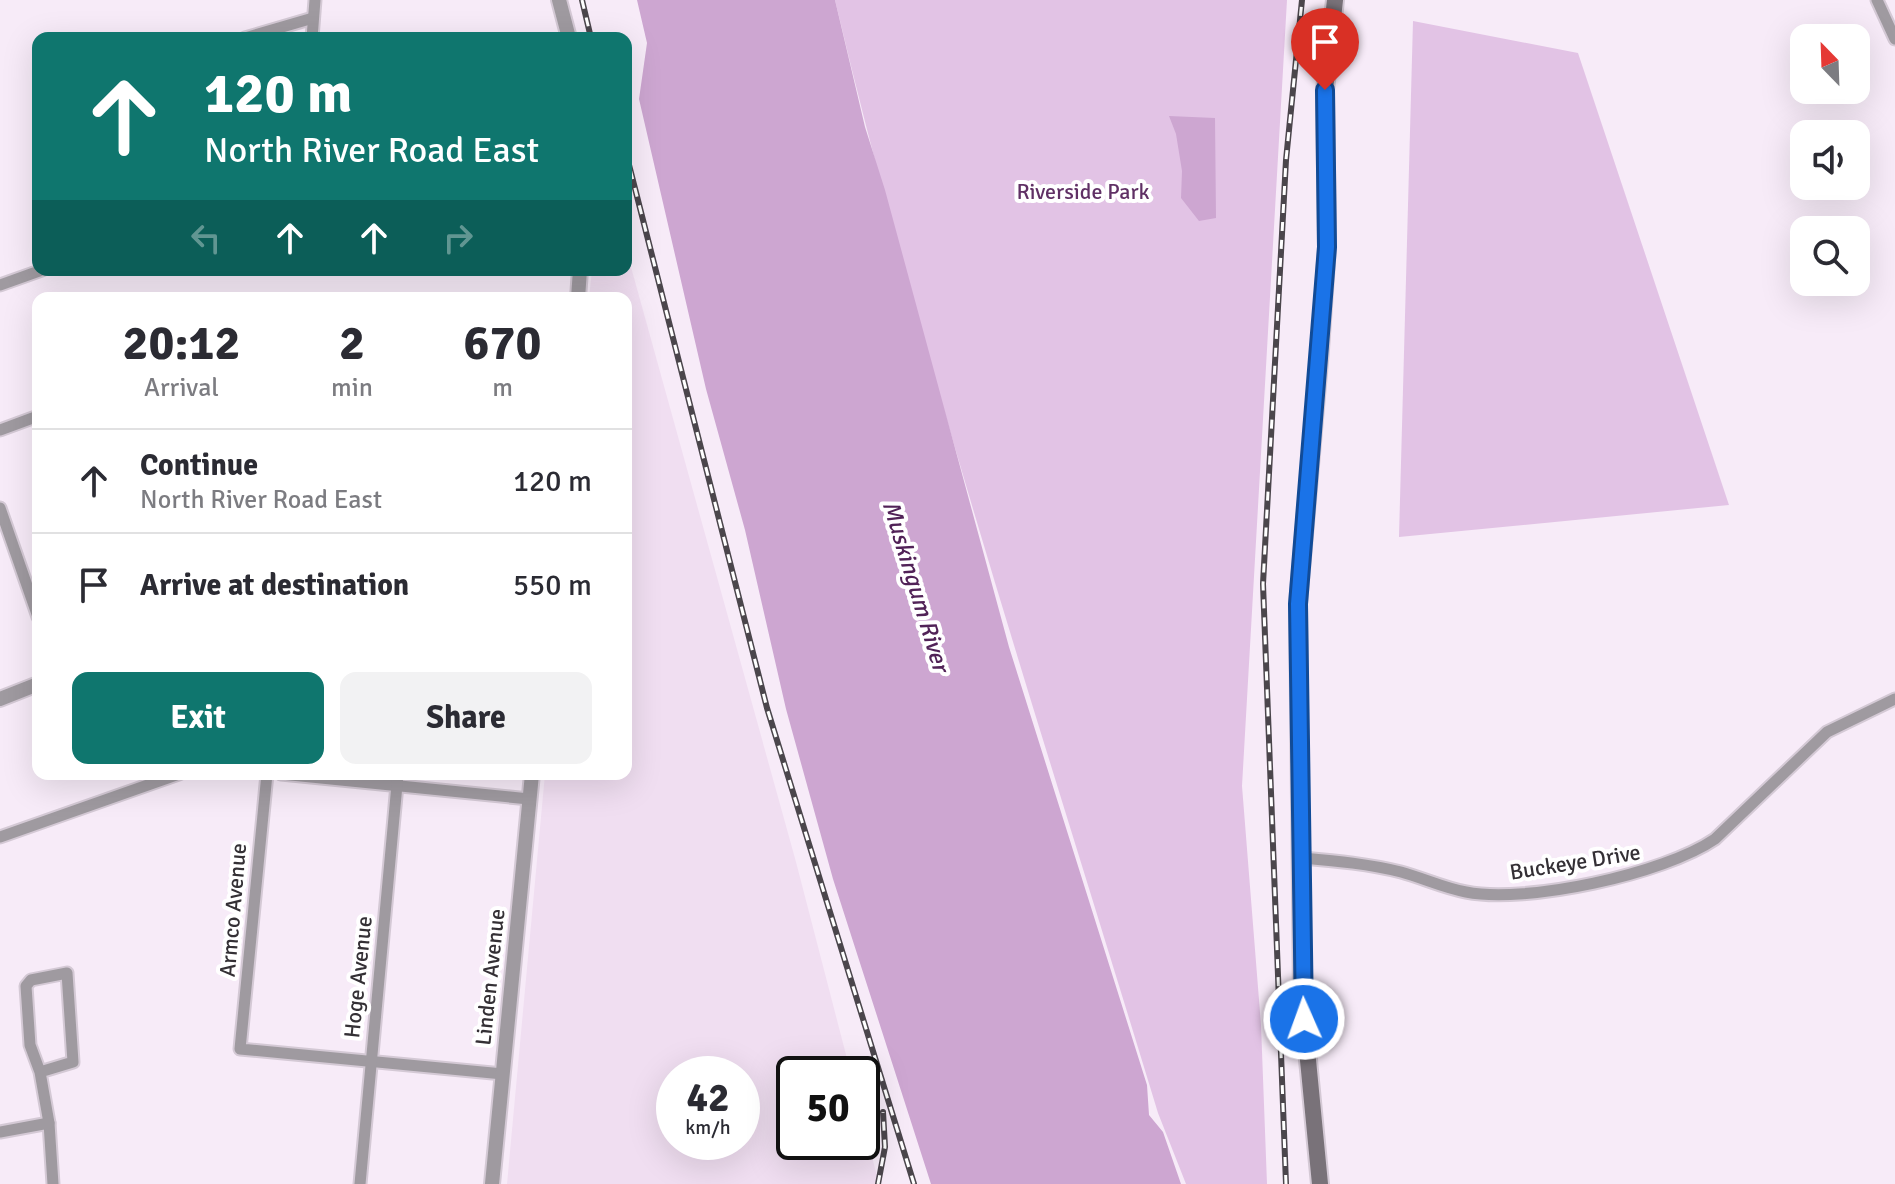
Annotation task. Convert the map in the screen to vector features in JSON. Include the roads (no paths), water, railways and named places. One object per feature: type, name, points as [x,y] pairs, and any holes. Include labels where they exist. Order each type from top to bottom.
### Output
[{"type":"main road","points":[[1320,1184],[1302,998],[1303,858],[1298,604],[1327,247],[1325,90],[1335,0]]},
{"type":"street","points":[[312,32],[315,0]]},
{"type":"street","points":[[559,0],[567,32]]},
{"type":"street","points":[[1877,0],[1895,39]]},
{"type":"street","points":[[265,32],[313,18]]},
{"type":"street","points":[[0,285],[32,274]]},
{"type":"street","points":[[0,430],[32,418]]},
{"type":"street","points":[[0,508],[32,600]]},
{"type":"street","points":[[0,699],[32,686]]},
{"type":"street","name":"Buckeye Drive","points":[[1303,858],[1365,864],[1466,892],[1485,894],[1513,894],[1638,874],[1707,845],[1827,732],[1895,699]]},
{"type":"street","points":[[0,837],[162,780]]},
{"type":"street","name":"Armco Avenue","points":[[266,780],[240,1049],[370,1062]]},
{"type":"street","name":"Hoge Avenue","points":[[360,1184],[397,780]]},
{"type":"street","points":[[404,780],[529,799]]},
{"type":"street","name":"Linden Avenue","points":[[492,1184],[531,780]]},
{"type":"street","points":[[40,1072],[73,1062],[67,973],[31,980],[26,986],[30,1045],[40,1072],[49,1123],[53,1184]]},
{"type":"street","points":[[370,1062],[503,1074]]},
{"type":"street","points":[[0,1132],[49,1123]]},
{"type":"water","name":"Muskingum River","points":[[637,0],[835,0],[865,127],[885,190],[1009,647],[1147,1085],[1149,1115],[1163,1132],[1181,1184],[931,1184],[833,879],[786,709],[745,530],[706,389],[639,99],[647,43]]},
{"type":"water","points":[[1169,116],[1215,118],[1216,218],[1199,221],[1181,198],[1182,171],[1176,134]]},
{"type":"railway","points":[[582,0],[590,32]]},
{"type":"railway","points":[[1286,1184],[1263,584],[1286,160],[1302,0]]},
{"type":"railway","points":[[632,177],[767,708],[914,1184]]},
{"type":"railway","points":[[878,1184],[885,1147],[883,1112]]},
{"type":"park label","name":"Riverside Park","points":[[1083,191]]}]
